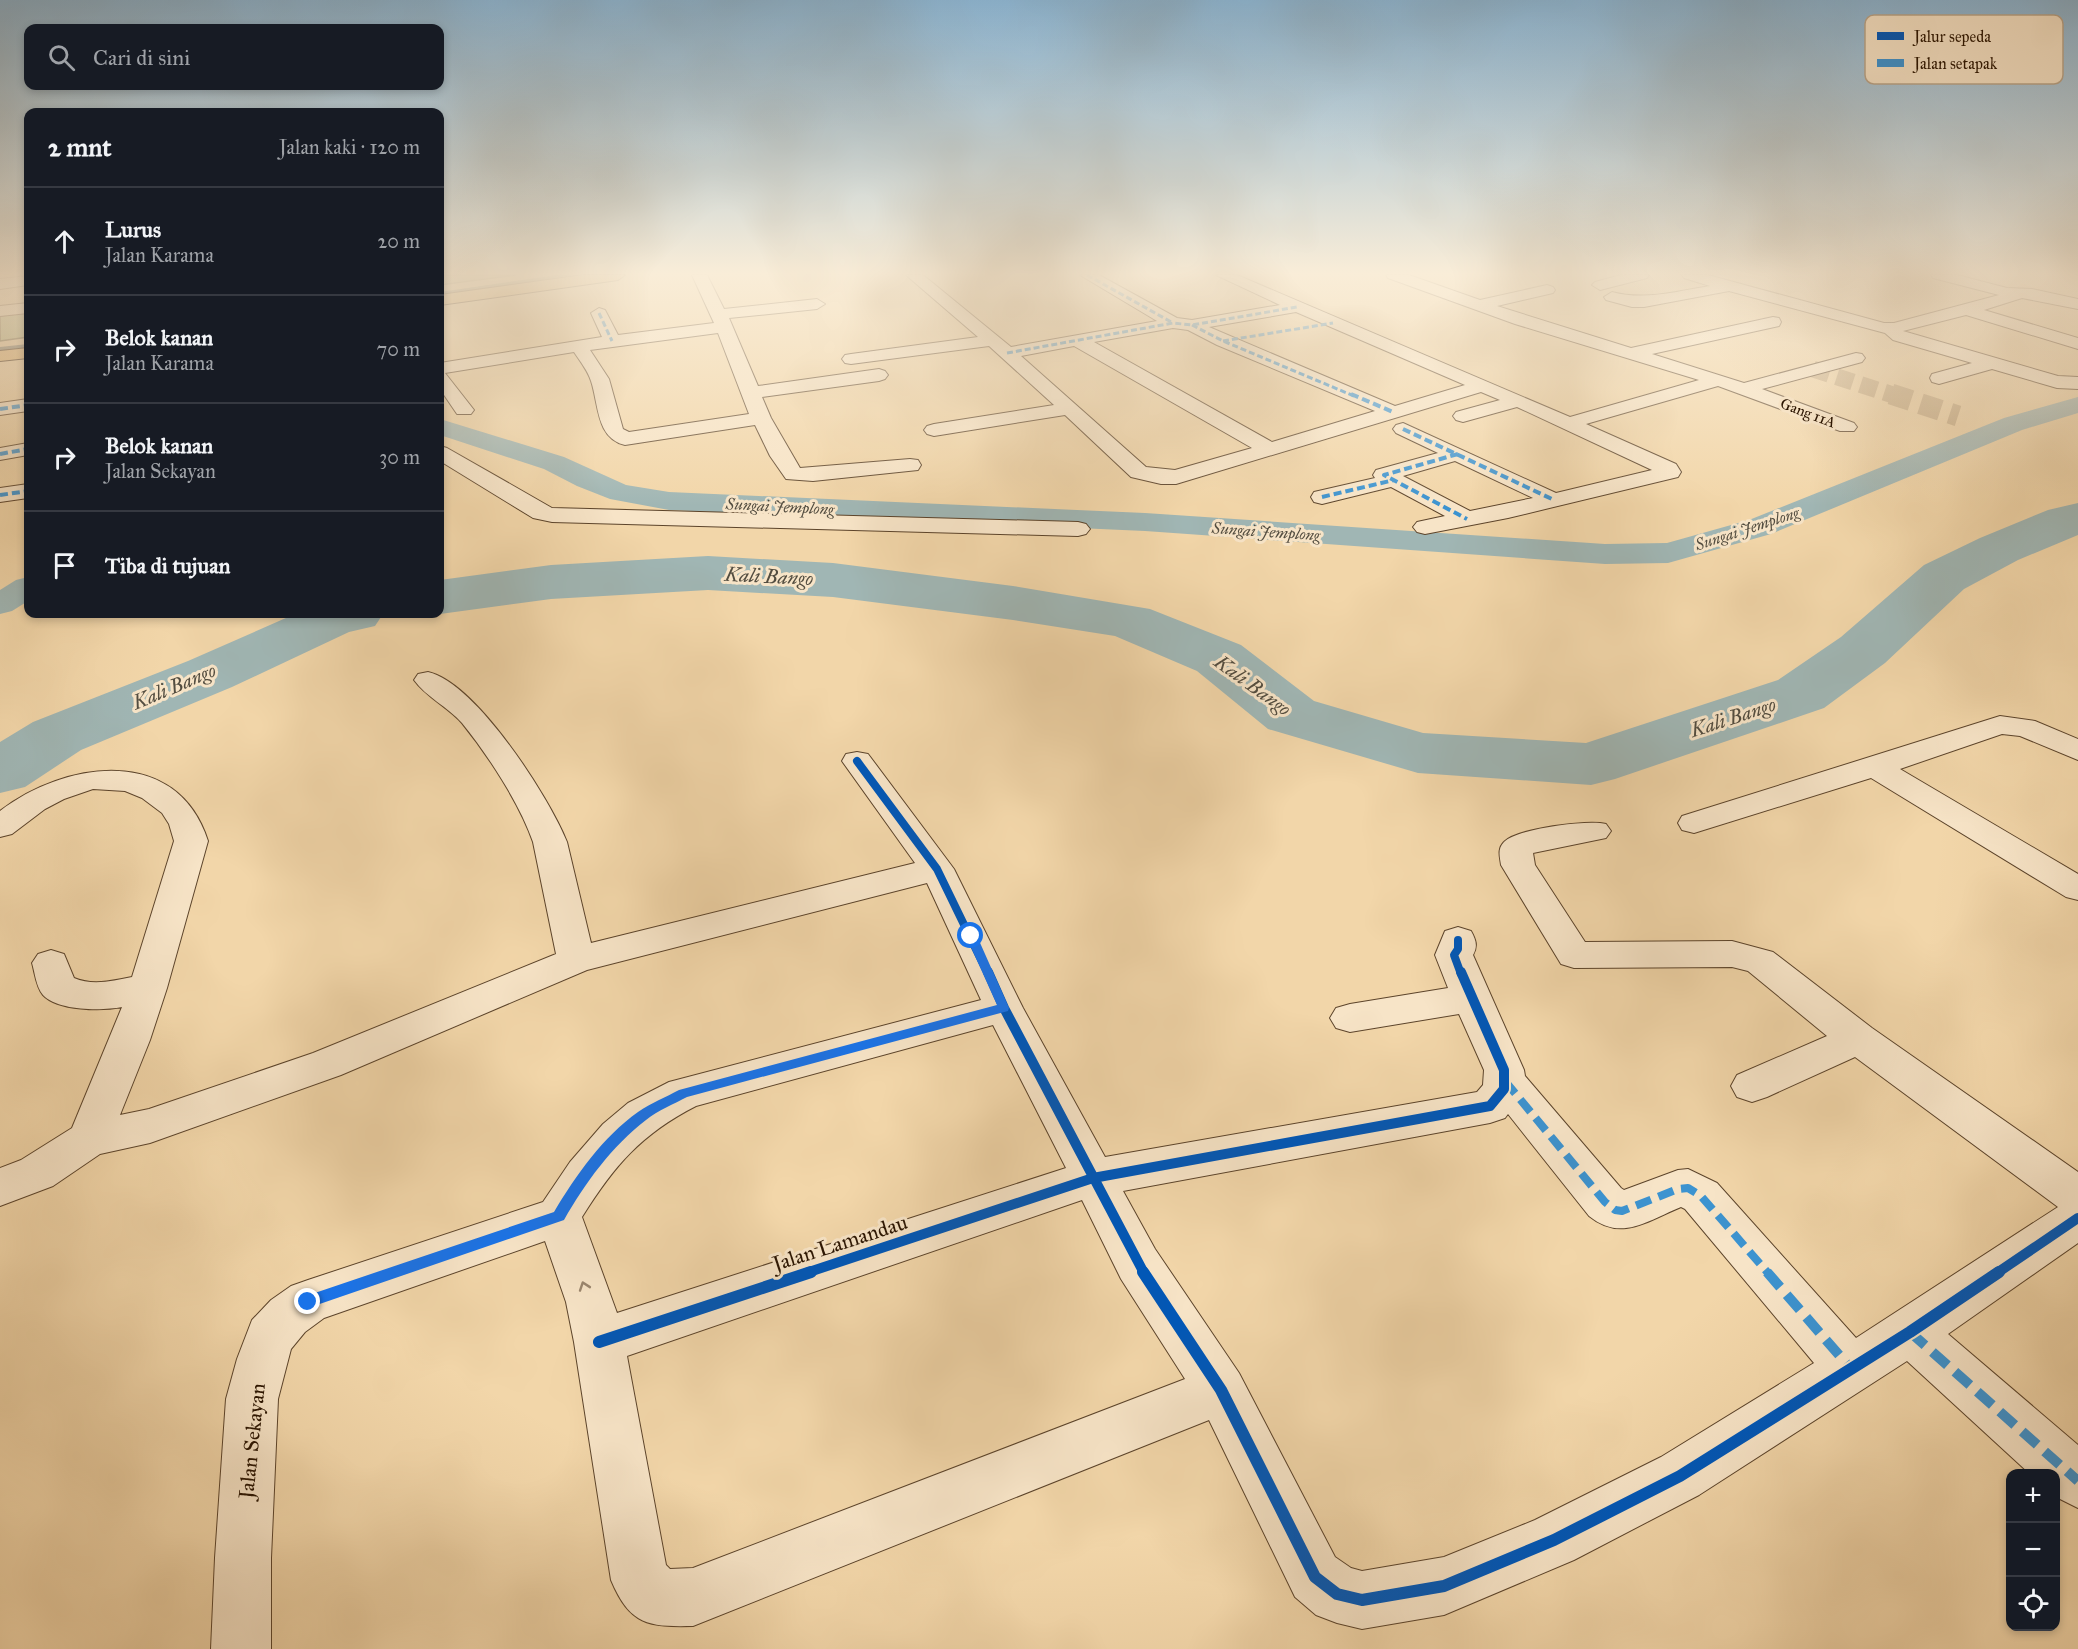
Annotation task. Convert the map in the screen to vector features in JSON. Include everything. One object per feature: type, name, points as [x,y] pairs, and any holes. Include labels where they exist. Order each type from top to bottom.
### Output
[{"type":"main road","points":[[0,356],[24,353]]},
{"type":"street","points":[[444,367],[541,352]]},
{"type":"street","points":[[583,352],[600,379],[614,432],[625,439],[761,418]]},
{"type":"street","points":[[733,352],[761,418],[781,456],[794,474],[813,475],[910,465]]},
{"type":"street","points":[[851,359],[906,352]]},
{"type":"street","points":[[1007,353],[1014,352]]},
{"type":"street","points":[[1098,352],[1268,448]]},
{"type":"street","points":[[1247,352],[1398,420],[1458,454],[1554,500]]},
{"type":"street","points":[[1401,352],[1569,423],[1668,469],[1670,472],[1554,500],[1425,527]]},
{"type":"street","name":"Gang 11A","points":[[1624,352],[1719,380],[1846,427]]},
{"type":"street","points":[[1630,354],[1639,352]]},
{"type":"street","points":[[1950,352],[2057,382],[2078,383]]},
{"type":"street","points":[[1007,353],[1139,472],[1176,477],[1268,448],[1398,420],[1481,386]]},
{"type":"street","points":[[1742,388],[1856,358]]},
{"type":"street","points":[[1939,378],[1989,364]]},
{"type":"street","points":[[750,393],[879,375]]},
{"type":"street","points":[[1569,423],[1719,380]]},
{"type":"street","points":[[444,382],[464,410]]},
{"type":"street","points":[[1463,416],[1519,402]]},
{"type":"street","points":[[0,409],[24,406]]},
{"type":"street","points":[[934,430],[1068,410]]},
{"type":"street","points":[[0,454],[24,450]]},
{"type":"street","points":[[444,454],[541,513],[552,516],[1078,529]]},
{"type":"street","points":[[1458,454],[1384,475],[1467,519]]},
{"type":"street","points":[[1322,497],[1394,480]]},
{"type":"street","points":[[0,495],[24,492]]},
{"type":"street","points":[[428,680],[453,698],[472,717],[520,786],[544,826],[576,960]]},
{"type":"street","points":[[1694,823],[1875,767],[2000,725],[2024,727],[2049,736],[2078,751]]},
{"type":"street","points":[[857,761],[937,869],[1004,1008],[1138,1264],[1221,1390],[1315,1577],[1337,1594],[1362,1600],[1444,1586],[1554,1540],[1680,1476],[1852,1370],[2078,1218]]},
{"type":"street","points":[[1875,767],[2078,889]]},
{"type":"street","points":[[0,827],[55,791],[90,780],[112,777],[127,779],[169,801],[185,819],[191,841],[148,988],[130,1040],[89,1139]]},
{"type":"street","points":[[1594,831],[1526,843],[1516,849],[1518,865],[1574,956],[1731,954],[1760,960],[1858,1039],[2078,1196]]},
{"type":"street","points":[[0,1186],[37,1173],[89,1139],[159,1123],[327,1064],[576,960],[937,869]]},
{"type":"street","points":[[1458,940],[1458,949],[1454,955],[1504,1070],[1505,1081],[1605,1202],[1615,1210],[1622,1211],[1678,1189],[1688,1188],[1701,1196],[1852,1370]]},
{"type":"street","points":[[51,963],[57,986],[73,995],[88,997],[148,988]]},
{"type":"street","points":[[1350,1018],[1471,998]]},
{"type":"street","points":[[1004,1008],[684,1093],[644,1115],[615,1139],[575,1189],[559,1216],[590,1302],[599,1342],[640,1581],[658,1598],[693,1597],[1221,1390]]},
{"type":"street","points":[[1752,1086],[1858,1039]]},
{"type":"street","name":"Jalan Lamandau","points":[[599,1342],[1093,1178],[1490,1106],[1500,1097],[1505,1081]]},
{"type":"street","name":"Jalan Sekayan","points":[[241,1649],[243,1558],[252,1399],[270,1336],[288,1316],[308,1302],[559,1216]]},
{"type":"street","points":[[1910,1332],[2078,1481]]},
{"type":"waterway","name":"Sungai Jemplong","points":[[444,428],[554,463],[587,480],[620,493],[669,501],[1145,522],[1605,554],[1668,553],[1760,527],[2013,424],[2078,405]]},
{"type":"waterway","name":"Kali Bango","points":[[444,596],[551,582],[708,573],[833,580],[1013,603],[1129,621],[1219,658],[1291,715],[1418,753],[1591,764],[1801,694],[1863,650],[1944,577],[1999,549],[2078,518]]},
{"type":"waterway","name":"Sungai Jemplong","points":[[0,604],[24,589]]},
{"type":"waterway","name":"Kali Bango","points":[[0,772],[57,736],[210,674],[336,618]]},
{"type":"tunnel","points":[[1813,369],[1896,396]]},
{"type":"tunnel","points":[[1891,394],[1958,416]]},
{"type":"marked path","points":[[1007,353],[1013,352]]},
{"type":"marked path","points":[[1249,352],[1393,412]]},
{"type":"marked path","points":[[0,409],[24,406]]},
{"type":"marked path","points":[[1403,429],[1554,500]]},
{"type":"marked path","points":[[0,454],[24,450]]},
{"type":"marked path","points":[[1458,454],[1384,475],[1467,519]]},
{"type":"marked path","points":[[1322,497],[1394,480]]},
{"type":"marked path","points":[[0,495],[24,492]]},
{"type":"marked path","points":[[1505,1081],[1605,1202],[1615,1210],[1622,1211],[1678,1189],[1688,1188],[1701,1196],[1852,1370]]},
{"type":"marked path","points":[[1910,1332],[2078,1481]]},
{"type":"cycle path","points":[[857,761],[937,869],[1004,1008],[1138,1264],[1221,1390],[1315,1577],[1337,1594],[1362,1600],[1444,1586],[1554,1540],[1680,1476],[1910,1332],[2078,1218]]},
{"type":"cycle path","points":[[599,1342],[1093,1178],[1490,1106],[1504,1089],[1504,1070],[1454,955],[1458,949],[1458,940]]},
{"type":"route","points":[[308,1302],[559,1216],[575,1189],[615,1139],[644,1115],[684,1093],[1004,1008],[971,936]]}]
